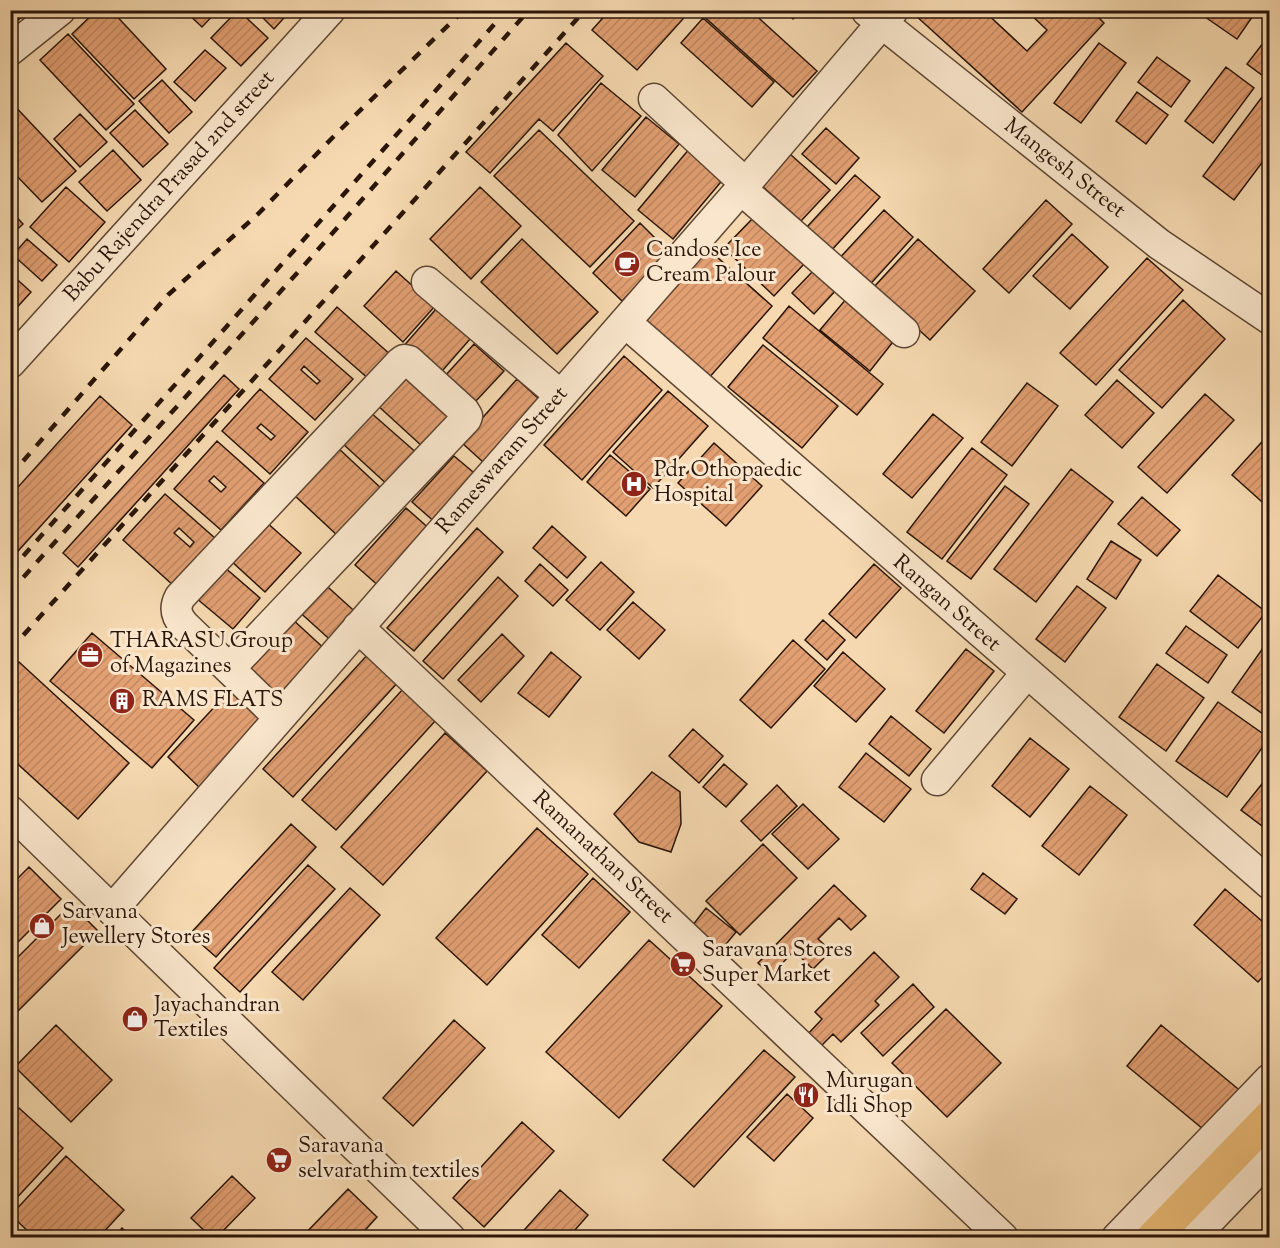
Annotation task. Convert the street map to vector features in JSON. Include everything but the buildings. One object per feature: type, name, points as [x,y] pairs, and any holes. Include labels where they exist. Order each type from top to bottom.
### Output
[{"type":"main road","points":[[1153,1238],[1269,1117]]},
{"type":"main road","points":[[1180,1238],[1267,1161]]},
{"type":"street","points":[[10,50],[60,10]]},
{"type":"street","name":"Babu Rajendra Prasad 2nd street","points":[[10,363],[330,10]]},
{"type":"street","name":"Rameswaram Street","points":[[112,910],[743,186],[880,15]]},
{"type":"street","name":"Mangesh Street","points":[[880,15],[1159,244],[1269,319]]},
{"type":"street","points":[[654,99],[743,186],[904,332]]},
{"type":"street","points":[[427,282],[560,395]]},
{"type":"street","name":"Rangan Street","points":[[625,322],[1269,884]]},
{"type":"street","points":[[230,668],[466,420],[467,416],[464,411],[409,361],[404,360],[400,363],[180,597],[177,604],[178,618],[279,717]]},
{"type":"street","name":"Ramanathan Street","points":[[358,627],[1004,1238]]},
{"type":"street","points":[[938,780],[1026,674]]},
{"type":"street","points":[[10,811],[450,1238]]},
{"type":"street","points":[[1117,1238],[1269,1079]]},
{"type":"street","points":[[1192,1238],[1267,1161]]},
{"type":"railway","points":[[10,476],[168,295],[258,214],[341,129],[464,10]]},
{"type":"railway","points":[[10,571],[507,10]]},
{"type":"railway","points":[[10,592],[307,262],[529,10]]},
{"type":"railway","points":[[10,650],[585,10]]},
{"type":"place","name":"Candose Ice Cream Palour","points":[[627,264]]},
{"type":"place","name":"Pdr Othopaedic Hospital","points":[[634,484]]},
{"type":"place","name":"THARASU Group of Magazines","points":[[90,655]]},
{"type":"place","name":"RAMS FLATS","points":[[122,701]]},
{"type":"place","name":"Sarvana Jewellery Stores","points":[[42,926]]},
{"type":"place","name":"Saravana Stores Super Market","points":[[683,964]]},
{"type":"place","name":"Jayachandran Textiles","points":[[135,1019]]},
{"type":"place","name":"Murugan Idli Shop","points":[[806,1095]]},
{"type":"place","name":"Saravana selvarathim textiles","points":[[279,1160]]}]
